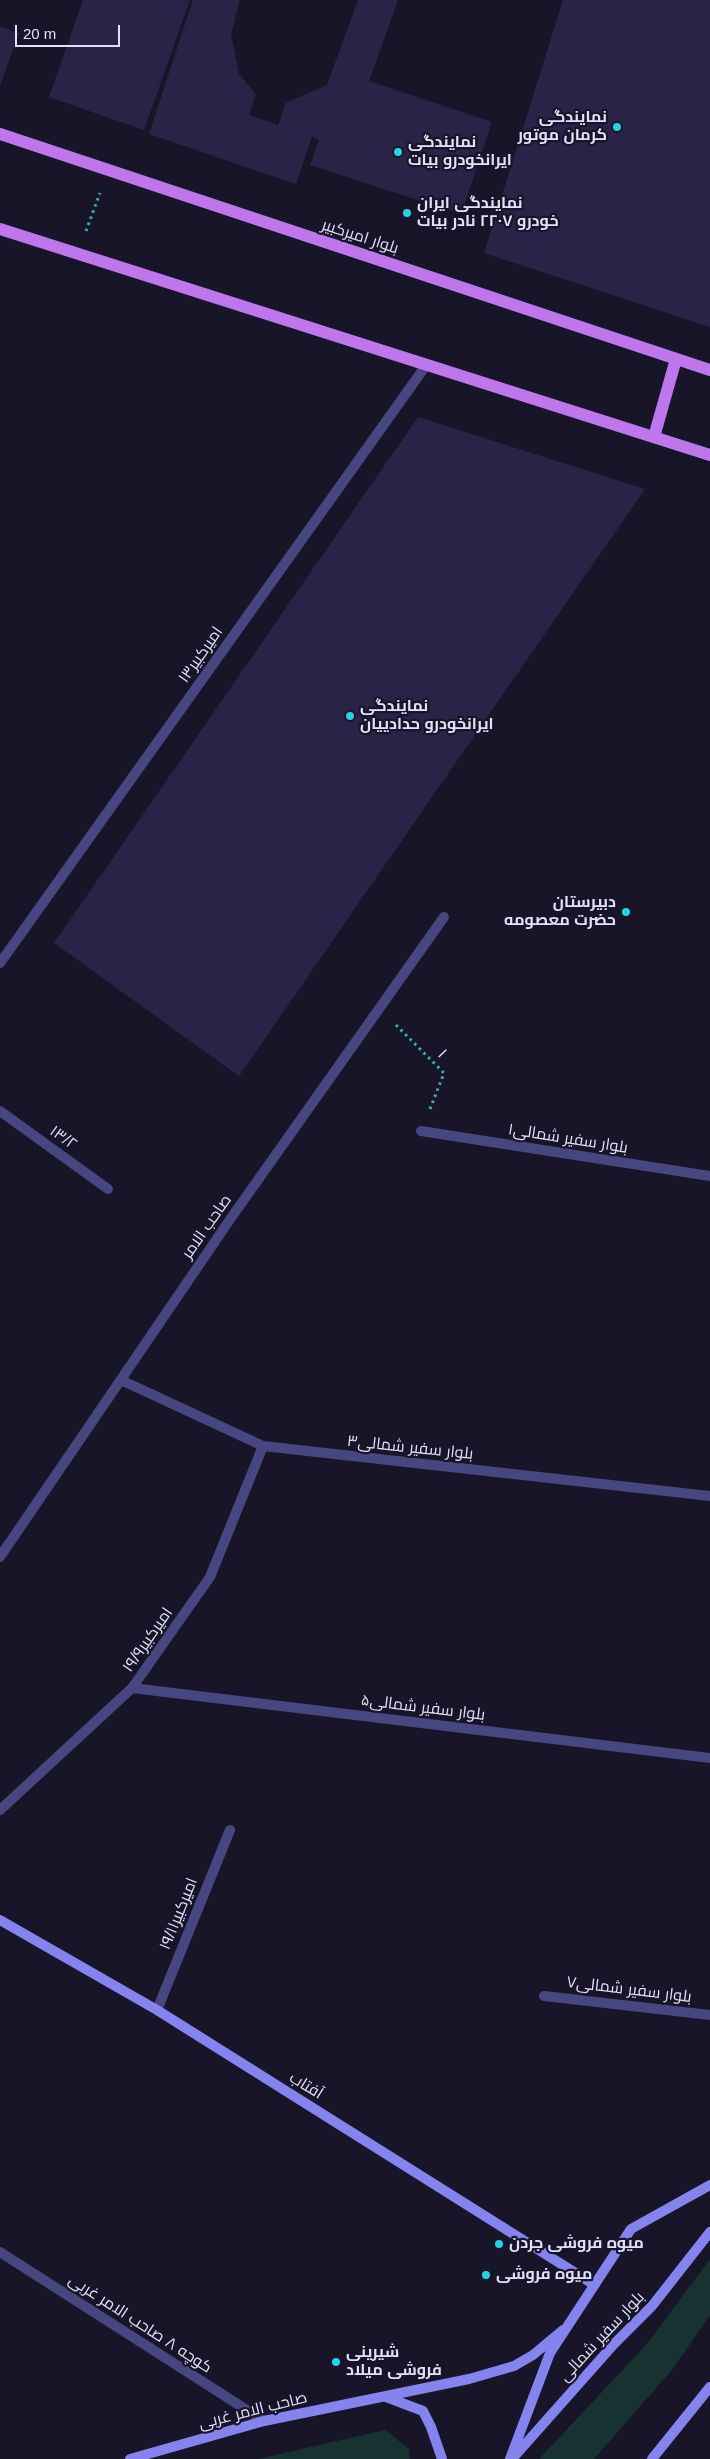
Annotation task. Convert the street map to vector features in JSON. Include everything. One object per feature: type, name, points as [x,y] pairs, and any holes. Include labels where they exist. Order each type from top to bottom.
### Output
[{"type":"main road","name":"بلوار امیرکبیر","points":[[0,134],[710,370]]},
{"type":"main road","points":[[0,229],[710,455]]},
{"type":"main road","points":[[654,437],[676,359]]},
{"type":"street","name":"امیرکبیر۱۳","points":[[0,963],[427,364]]},
{"type":"street","name":"صاحب الامر","points":[[0,1557],[230,1218],[444,917]]},
{"type":"street","name":"۱۳/۲","points":[[0,1111],[108,1189]]},
{"type":"street","name":"بلوار سفیر شمالی۱","points":[[421,1131],[710,1176]]},
{"type":"street","name":"بلوار سفیر شمالی۳","points":[[121,1380],[263,1446],[710,1496]]},
{"type":"street","name":"امیرکبیر۱۹/۹","points":[[0,1810],[132,1688],[210,1577],[263,1446]]},
{"type":"street","name":"بلوار سفیر شمالی۵","points":[[132,1688],[710,1758]]},
{"type":"street","name":"امیرکبیر۱۹/۱۱","points":[[157,2010],[230,1830]]},
{"type":"street","name":"آفتاب","points":[[0,1920],[157,2010],[593,2284]]},
{"type":"street","name":"بلوار سفیر شمالی۷","points":[[544,1996],[710,2015]]},
{"type":"street","points":[[511,2459],[539,2380],[563,2330],[631,2229],[710,2185]]},
{"type":"street","name":"بلوار سفیر شمالی","points":[[511,2459],[614,2344],[652,2306],[710,2232]]},
{"type":"street","name":"کوچه ۸ صاحب الامر غربی","points":[[0,2252],[264,2421]]},
{"type":"street","name":"صاحب الامر غربی","points":[[130,2459],[264,2421],[469,2379],[514,2366],[533,2355],[563,2330]]},
{"type":"street","points":[[652,2459],[710,2387]]},
{"type":"street","points":[[385,2396],[423,2411],[431,2427],[442,2459]]},
{"type":"path","points":[[77,253],[109,170]]},
{"type":"path","name":"۱","points":[[379,1008],[444,1074],[421,1131]]},
{"type":"green space","points":[[710,2259],[710,2315],[672,2370],[594,2459],[539,2459],[646,2345]]},
{"type":"green space","points":[[385,2430],[409,2449],[410,2459],[258,2459]]},
{"type":"building","points":[[83,0],[190,0],[144,130],[49,97]]},
{"type":"building","points":[[193,0],[240,0],[231,34],[239,74],[256,94],[249,115],[278,125],[286,103],[327,85],[358,0],[398,0],[369,81],[492,122],[461,214],[310,165],[319,140],[312,137],[296,184],[149,134]]},
{"type":"building","name":"نمایندگی کرمان موتور","points":[[563,0],[710,0],[710,327],[484,253]]},
{"type":"building","points":[[0,27],[19,33],[0,86]]},
{"type":"building","name":"نمایندگی ایرانخودرو حدادییان","points":[[418,417],[645,489],[239,1076],[54,943]]},
{"type":"place","name":"نمایندگی کرمان موتور","points":[[617,127]]},
{"type":"place","name":"نمایندگی ایرانخودرو بیات","points":[[398,152]]},
{"type":"place","name":"نمایندگی ایران خودرو ۲۲۰۷ نادر بیات","points":[[407,213]]},
{"type":"place","name":"نمایندگی ایرانخودرو حدادییان","points":[[350,716]]},
{"type":"place","name":"دبیرستان حضرت معصومه","points":[[626,912]]},
{"type":"place","name":"میوه فروشی جردن","points":[[499,2244]]},
{"type":"place","name":"میوه فروشی","points":[[486,2275]]},
{"type":"place","name":"شیرینی فروشی میلاد","points":[[336,2362]]}]
